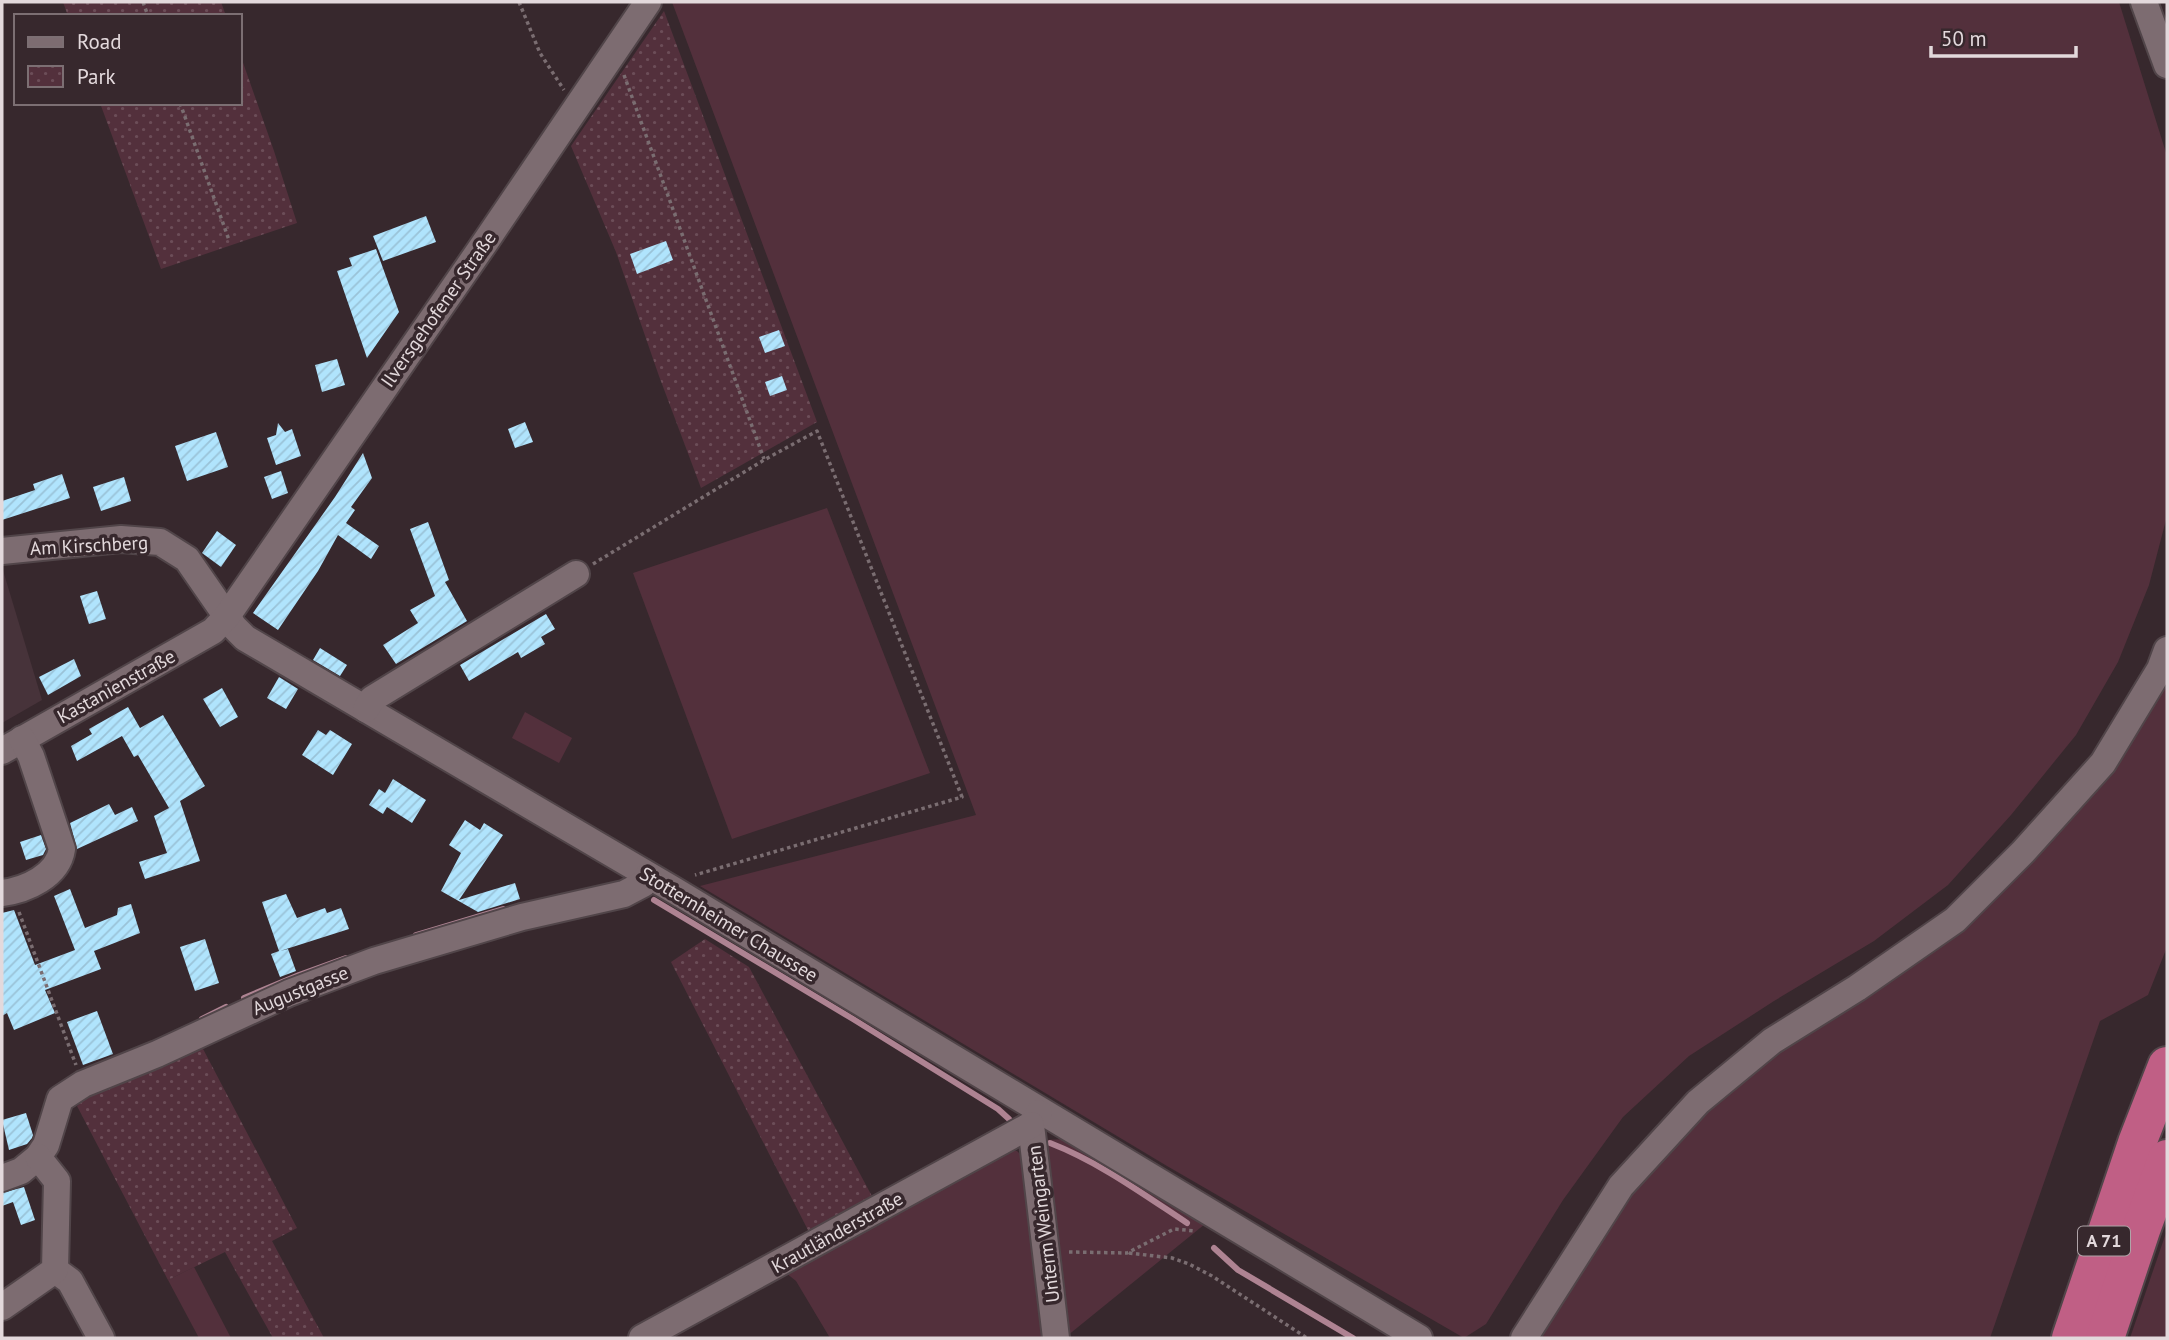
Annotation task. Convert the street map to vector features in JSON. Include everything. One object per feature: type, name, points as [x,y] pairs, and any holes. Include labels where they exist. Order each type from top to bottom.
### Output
[{"type":"highway","name":"A 71","points":[[2071,1338],[2137,1143],[2167,1066]]},
{"type":"highway","name":"A 71","points":[[2105,1338],[2167,1159]]},
{"type":"street","name":"Ilversgehofener Straße","points":[[227,616],[648,2]]},
{"type":"street","points":[[2144,2],[2167,65]]},
{"type":"street","name":"Am Kirschberg","points":[[2,551],[121,539],[160,541],[187,559],[227,616]]},
{"type":"street","points":[[366,709],[372,699],[576,574]]},
{"type":"street","name":"Stotternheimer Chaussee","points":[[227,616],[245,638],[672,889],[1036,1118],[1091,1142],[1419,1338]]},
{"type":"street","name":"Kastanienstraße","points":[[12,745],[213,631],[227,616]]},
{"type":"street","points":[[1524,1338],[1621,1186],[1698,1102],[1772,1041],[1857,988],[1955,920],[2023,852],[2103,763],[2160,669],[2167,650]]},
{"type":"street","points":[[8,892],[42,879],[61,858],[62,849],[31,756],[12,745]]},
{"type":"street","name":"Augustgasse","points":[[38,1157],[46,1144],[60,1099],[83,1084],[157,1054],[289,993],[374,961],[523,917],[624,894],[643,884],[648,876]]},
{"type":"street","name":"Unterm Weingarten","points":[[1036,1118],[1046,1252],[1056,1338]]},
{"type":"street","name":"Krautländerstraße","points":[[642,1338],[1036,1118]]},
{"type":"street","points":[[2,1178],[21,1171],[38,1157],[57,1181],[55,1270]]},
{"type":"street","points":[[2,1307],[55,1270]]},
{"type":"street","points":[[55,1270],[70,1281],[101,1338]]},
{"type":"path","points":[[519,2],[547,64],[561,87],[579,102]]},
{"type":"path","points":[[623,72],[764,460]]},
{"type":"path","points":[[181,105],[229,240]]},
{"type":"path","points":[[576,574],[764,460],[817,431],[962,797],[692,876],[672,889]]},
{"type":"path","points":[[8,892],[17,907],[83,1084]]},
{"type":"path","points":[[1127,1253],[1174,1229],[1200,1232]]},
{"type":"path","points":[[1046,1252],[1127,1253],[1172,1258],[1212,1276],[1307,1338]]},
{"type":"shaded area","points":[[2,567],[42,700],[2,723]]},
{"type":"green space","points":[[63,2],[221,2],[225,14],[67,14]]},
{"type":"green space","points":[[672,2],[2119,2],[2167,156],[2167,516],[2149,585],[2118,662],[2076,735],[2011,815],[1948,885],[1874,941],[1689,1056],[1623,1117],[1563,1200],[1486,1324],[1464,1338],[1167,1166],[700,886],[976,815]]},
{"type":"green space","points":[[664,11],[817,422],[701,488],[616,252],[571,146]]},
{"type":"green space","points":[[242,60],[297,223],[161,269],[101,105],[242,105]]},
{"type":"green space","points":[[827,508],[930,773],[732,839],[633,573]]},
{"type":"green space","points":[[2167,673],[2167,947],[2148,995],[2100,1021],[1990,1338],[1536,1338],[1586,1253],[1654,1162],[1714,1102],[1785,1044],[1959,928],[2016,878],[2094,792]]},
{"type":"green space","points":[[525,712],[572,738],[559,763],[512,738]]},
{"type":"green space","points":[[705,939],[749,967],[874,1200],[810,1234],[671,962]]},
{"type":"green space","points":[[202,1047],[297,1228],[272,1241],[324,1338],[273,1338],[225,1252],[168,1280],[77,1106],[96,1090]]},
{"type":"green space","points":[[1065,1139],[1205,1224],[1067,1336],[1046,1140]]},
{"type":"green space","points":[[1009,1151],[1017,1151],[1025,1159],[1045,1338],[830,1338],[796,1281],[786,1273]]},
{"type":"green space","points":[[2167,1230],[2167,1338],[2130,1338]]},
{"type":"green space","points":[[194,1267],[231,1338],[199,1338],[168,1280]]},
{"type":"building","points":[[426,216],[436,242],[383,261],[373,236]]},
{"type":"building","points":[[666,241],[673,260],[637,274],[630,254]]},
{"type":"building","points":[[376,249],[399,312],[367,358],[337,271],[352,266],[349,258]]},
{"type":"building","points":[[779,330],[785,346],[765,353],[759,337]]},
{"type":"building","points":[[337,359],[345,385],[322,392],[315,365]]},
{"type":"building","points":[[782,376],[787,390],[770,396],[765,382]]},
{"type":"building","points":[[525,422],[533,442],[515,448],[508,429]]},
{"type":"building","points":[[278,423],[285,432],[292,429],[301,456],[276,465],[267,438],[276,435]]},
{"type":"building","points":[[216,432],[228,467],[187,481],[175,446]]},
{"type":"building","points":[[363,453],[372,478],[351,507],[355,510],[346,523],[379,546],[371,559],[338,535],[318,571],[278,630],[253,613]]},
{"type":"building","points":[[281,471],[288,493],[272,499],[264,477]]},
{"type":"building","points":[[62,474],[70,498],[2,520],[2,501],[35,490],[33,484]]},
{"type":"building","points":[[124,477],[131,501],[101,511],[93,487]]},
{"type":"building","points":[[428,522],[449,580],[445,582],[467,621],[396,664],[383,645],[418,623],[410,610],[435,596],[410,529]]},
{"type":"building","points":[[217,531],[236,545],[221,567],[202,553]]},
{"type":"building","points":[[97,591],[106,619],[89,624],[80,596]]},
{"type":"building","points":[[546,614],[555,629],[541,637],[545,644],[521,658],[518,652],[469,681],[460,665]]},
{"type":"building","points":[[320,648],[347,665],[340,676],[313,660]]},
{"type":"building","points":[[74,659],[81,676],[48,695],[39,677]]},
{"type":"building","points":[[279,677],[298,689],[286,709],[267,698]]},
{"type":"building","points":[[222,688],[238,717],[220,727],[203,699]]},
{"type":"building","points":[[128,707],[140,728],[163,715],[205,786],[180,801],[200,861],[145,879],[139,862],[167,853],[154,816],[169,808],[138,755],[134,757],[122,736],[77,761],[71,746],[92,734],[89,729]]},
{"type":"building","points":[[318,730],[326,735],[330,730],[352,744],[333,775],[302,755]]},
{"type":"building","points":[[393,779],[426,800],[412,823],[387,807],[383,814],[369,805],[379,789],[385,793]]},
{"type":"building","points":[[109,804],[115,815],[132,807],[138,821],[77,849],[70,823]]},
{"type":"building","points":[[465,820],[480,830],[484,823],[503,835],[459,900],[515,883],[520,899],[478,912],[441,891],[461,853],[449,845]]},
{"type":"building","points":[[41,835],[46,849],[43,855],[26,860],[20,842]]},
{"type":"building","points":[[70,889],[85,928],[117,915],[118,908],[131,904],[140,933],[94,951],[101,969],[45,990],[55,1013],[14,1030],[7,1013],[2,1016],[2,913],[14,910],[35,965],[75,950],[54,896]]},
{"type":"building","points":[[286,894],[297,918],[325,908],[327,913],[341,908],[349,929],[280,951],[288,949],[296,971],[280,977],[271,954],[279,951],[262,902]]},
{"type":"building","points":[[205,939],[219,983],[195,991],[180,947]]},
{"type":"building","points":[[97,1011],[113,1054],[83,1065],[67,1022]]},
{"type":"building","points":[[26,1113],[32,1138],[27,1144],[9,1150],[2,1120]]},
{"type":"building","points":[[24,1187],[35,1220],[21,1225],[13,1202],[2,1206],[2,1193]]},
{"type":"waterway","points":[[654,900],[853,1019],[998,1109],[1009,1119]]},
{"type":"waterway","points":[[416,935],[503,909]]},
{"type":"waterway","points":[[244,998],[346,958]]},
{"type":"waterway","points":[[202,1019],[226,1007]]},
{"type":"waterway","points":[[1050,1143],[1103,1169],[1187,1223]]},
{"type":"waterway","points":[[1214,1248],[1238,1270],[1353,1338]]}]
